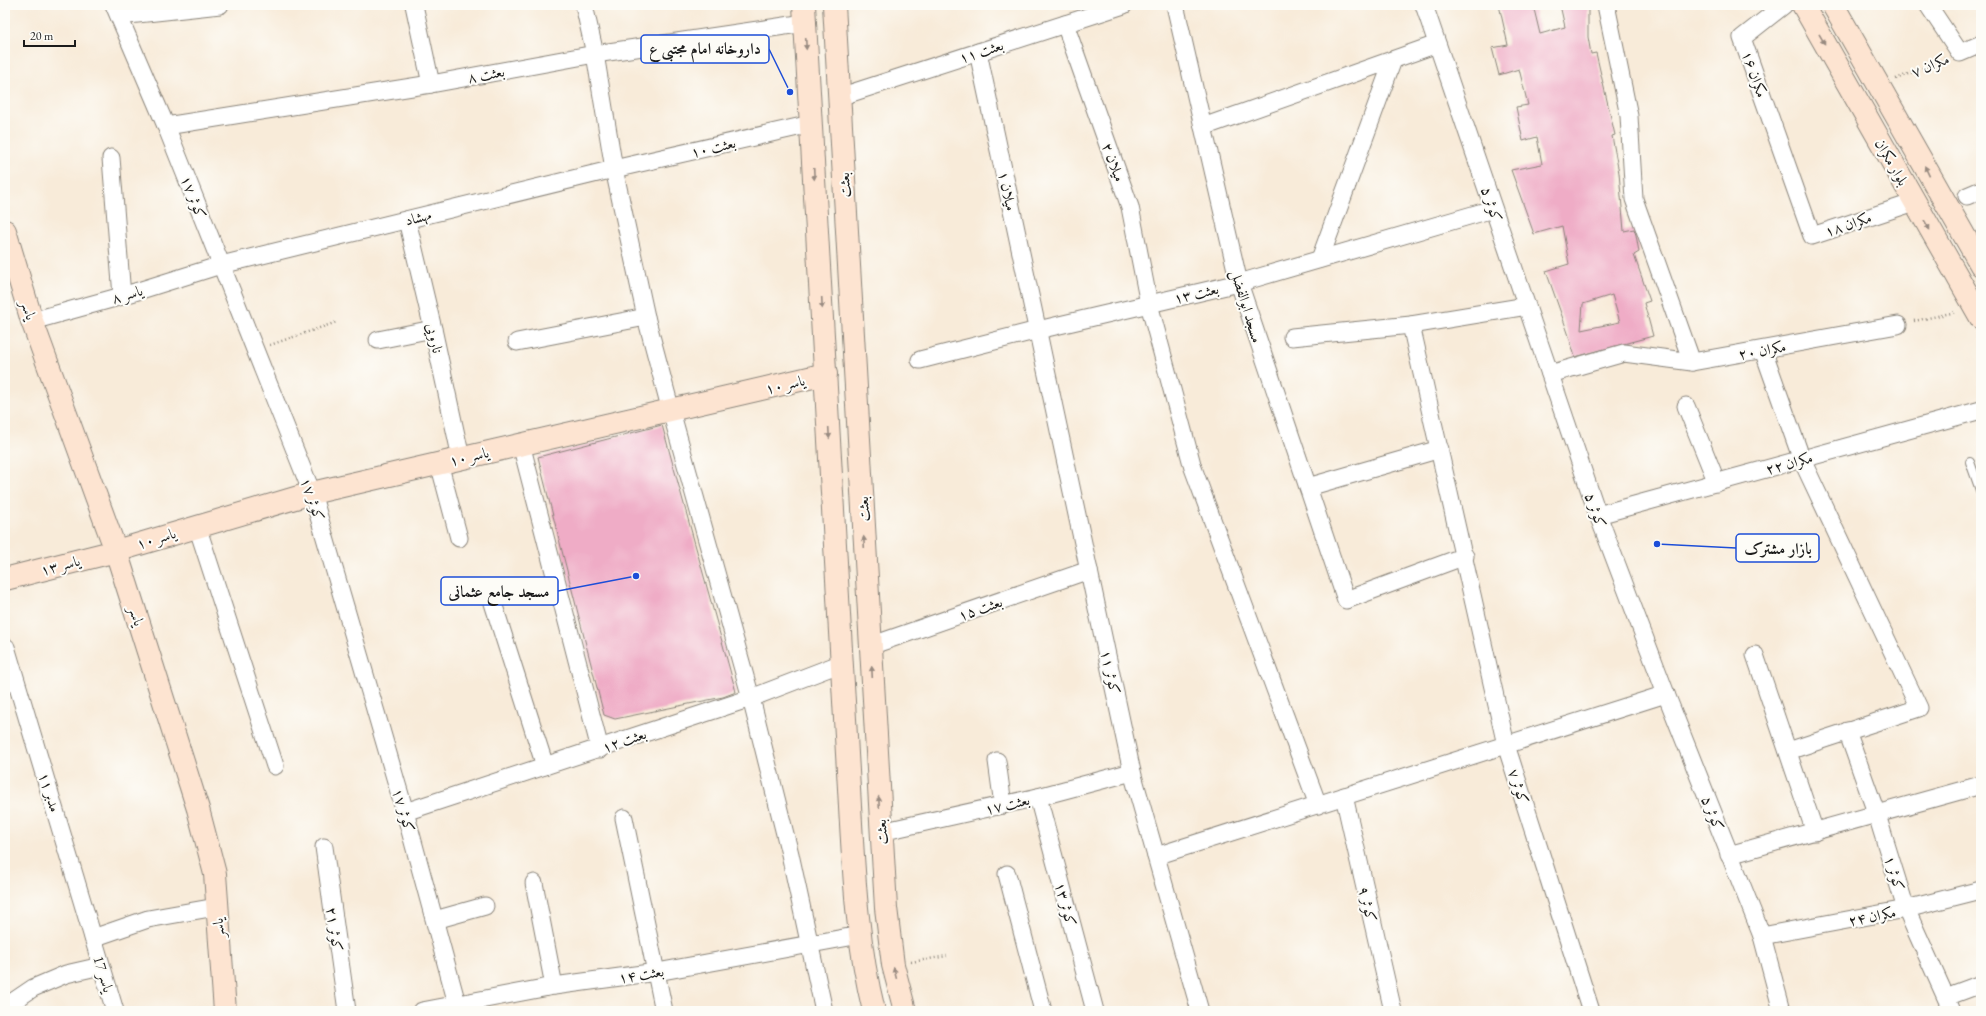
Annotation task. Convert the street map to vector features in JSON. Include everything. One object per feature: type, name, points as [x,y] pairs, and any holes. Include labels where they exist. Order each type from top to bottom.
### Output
[{"type":"street","points":[[117,11],[220,5]]},
{"type":"street","points":[[414,5],[431,84]]},
{"type":"street","points":[[584,5],[595,54],[614,169],[646,317],[670,411],[751,698],[810,943],[824,1011]]},
{"type":"street","name":"بعثت","points":[[834,5],[886,908],[893,965],[905,1011]]},
{"type":"street","name":"بعثت ۱۱","points":[[839,97],[1124,5]]},
{"type":"street","name":"مسجد ابوالفضل","points":[[1175,5],[1239,283],[1346,600],[1464,556]]},
{"type":"street","name":"کوثر ۵","points":[[1424,5],[1598,515],[1666,694],[1762,936],[1782,1011]]},
{"type":"street","points":[[1606,5],[1629,116],[1634,199],[1692,362]]},
{"type":"street","name":"مکران ۱۶","points":[[1777,137],[1742,38],[1784,5]]},
{"type":"street","name":"بلوار مکران","points":[[1803,5],[1978,313]]},
{"type":"street","name":"بلوار مکران","points":[[1833,5],[1981,265]]},
{"type":"street","points":[[1928,5],[1960,52]]},
{"type":"street","name":"کوثر ۱۷","points":[[117,11],[166,126],[312,493],[405,812],[458,1007]]},
{"type":"street","name":"بعثت ۸","points":[[166,126],[431,84],[805,14]]},
{"type":"street","name":"بعثت","points":[[805,14],[845,723],[860,935],[864,971],[874,1011]]},
{"type":"street","name":"میلان ۲","points":[[1065,24],[1130,207],[1149,304],[1193,468],[1318,805]]},
{"type":"street","points":[[1203,128],[1437,44]]},
{"type":"street","name":"مکران ۷","points":[[1960,52],[1981,44]]},
{"type":"street","name":"میلان ۱","points":[[978,52],[1038,330]]},
{"type":"street","points":[[1320,259],[1394,60]]},
{"type":"street","name":"بعثت ۱۰","points":[[614,169],[812,124]]},
{"type":"street","name":"مکران ۱۸","points":[[1777,137],[1812,236],[1915,202]]},
{"type":"street","points":[[112,158],[122,296]]},
{"type":"street","name":"مهشاد","points":[[221,265],[614,169]]},
{"type":"street","name":"بعثت ۱۳","points":[[920,360],[1038,330],[1239,283],[1493,209]]},
{"type":"street","name":"نارویی","points":[[407,220],[433,329],[461,458]]},
{"type":"street","name":"یاسر","points":[[5,231],[8,257],[116,551],[198,808],[215,874],[216,907],[225,1011]]},
{"type":"street","name":"یاسر ۸","points":[[32,321],[122,296],[221,265]]},
{"type":"street","points":[[1292,337],[1411,325],[1527,306]]},
{"type":"street","points":[[517,342],[646,317]]},
{"type":"street","name":"کوثر ۷","points":[[1411,325],[1506,745],[1591,1011]]},
{"type":"street","name":"مکران ۲۰","points":[[1550,374],[1624,353],[1692,362],[1898,325]]},
{"type":"street","points":[[378,340],[433,329]]},
{"type":"street","name":"کوثر ۱۱","points":[[1038,330],[1132,772],[1200,1011]]},
{"type":"street","points":[[1763,350],[1802,460],[1919,708],[1788,751]]},
{"type":"street","name":"یاسر ۱۰","points":[[116,551],[312,493],[826,374]]},
{"type":"street","points":[[1686,406],[1717,483]]},
{"type":"street","name":"مکران ۲۲","points":[[1598,515],[1981,410]]},
{"type":"street","points":[[521,444],[600,749]]},
{"type":"street","points":[[1308,488],[1440,449]]},
{"type":"street","points":[[439,463],[459,538]]},
{"type":"street","points":[[197,526],[275,766]]},
{"type":"street","name":"یاسر ۱۳","points":[[5,580],[116,551]]},
{"type":"street","name":"بعثت ۱۵","points":[[870,646],[1089,570]]},
{"type":"street","points":[[494,602],[545,766]]},
{"type":"street","name":"مدبر ۱۱","points":[[6,647],[93,938]]},
{"type":"street","points":[[1755,655],[1815,832]]},
{"type":"street","name":"بعثت ۱۲","points":[[405,812],[751,698],[842,663]]},
{"type":"street","points":[[1156,856],[1666,694]]},
{"type":"street","points":[[845,723],[875,722]]},
{"type":"street","name":"کوثر ۱","points":[[1847,731],[1878,815],[1906,909],[1949,1004]]},
{"type":"street","points":[[997,761],[1003,805]]},
{"type":"street","name":"بعثت ۱۷","points":[[881,832],[1038,797],[1132,772]]},
{"type":"street","points":[[1729,855],[1878,815],[1981,785]]},
{"type":"street","name":"کوثر ۹","points":[[1344,796],[1393,1011]]},
{"type":"street","name":"کوثر ۱۳","points":[[1038,797],[1095,1011]]},
{"type":"street","points":[[624,818],[664,1011]]},
{"type":"street","name":"کوثر ۲۱","points":[[324,847],[347,1011]]},
{"type":"street","points":[[1007,874],[1043,1011]]},
{"type":"street","points":[[534,883],[554,986]]},
{"type":"street","name":"مکران ۲۴","points":[[1762,936],[1906,909],[1981,890]]},
{"type":"street","points":[[434,920],[485,906]]},
{"type":"street","points":[[93,938],[148,919],[216,907]]},
{"type":"street","name":"بعثت ۱۴","points":[[422,1011],[458,1007],[554,986],[657,972],[860,935]]},
{"type":"street","name":"یاسر 17","points":[[93,938],[115,1011]]},
{"type":"street","points":[[5,1007],[33,988],[66,974],[101,966]]},
{"type":"street","points":[[1949,1004],[1981,984]]},
{"type":"lane","points":[[1970,462],[1981,493]]},
{"type":"path","name":"مکران ۷","points":[[1879,86],[1960,52]]},
{"type":"path","points":[[1898,325],[1978,313]]},
{"type":"path","points":[[254,350],[337,322]]},
{"type":"path","points":[[893,965],[947,956]]},
{"type":"building","points":[[1499,5],[1533,5],[1540,34],[1565,27],[1560,5],[1588,5],[1588,37],[1591,54],[1596,53],[1615,135],[1612,136],[1619,173],[1624,231],[1634,229],[1636,235],[1639,252],[1634,255],[1650,301],[1644,303],[1653,336],[1575,357],[1546,271],[1569,264],[1562,226],[1534,234],[1511,170],[1542,164],[1537,137],[1523,141],[1516,107],[1528,105],[1519,69],[1499,75],[1492,48],[1508,45]],"holes":[[[1612,295],[1620,322],[1581,330],[1583,304]]]},
{"type":"building","points":[[662,425],[736,692],[723,697],[615,719],[604,715],[538,457]]},
{"type":"place","name":"داروخانه امام مجتبی ع","points":[[790,92]]},
{"type":"place","name":"بازار مشترک","points":[[1657,544]]},
{"type":"place","name":"مسجد جامع عثمانی","points":[[636,576]]}]
